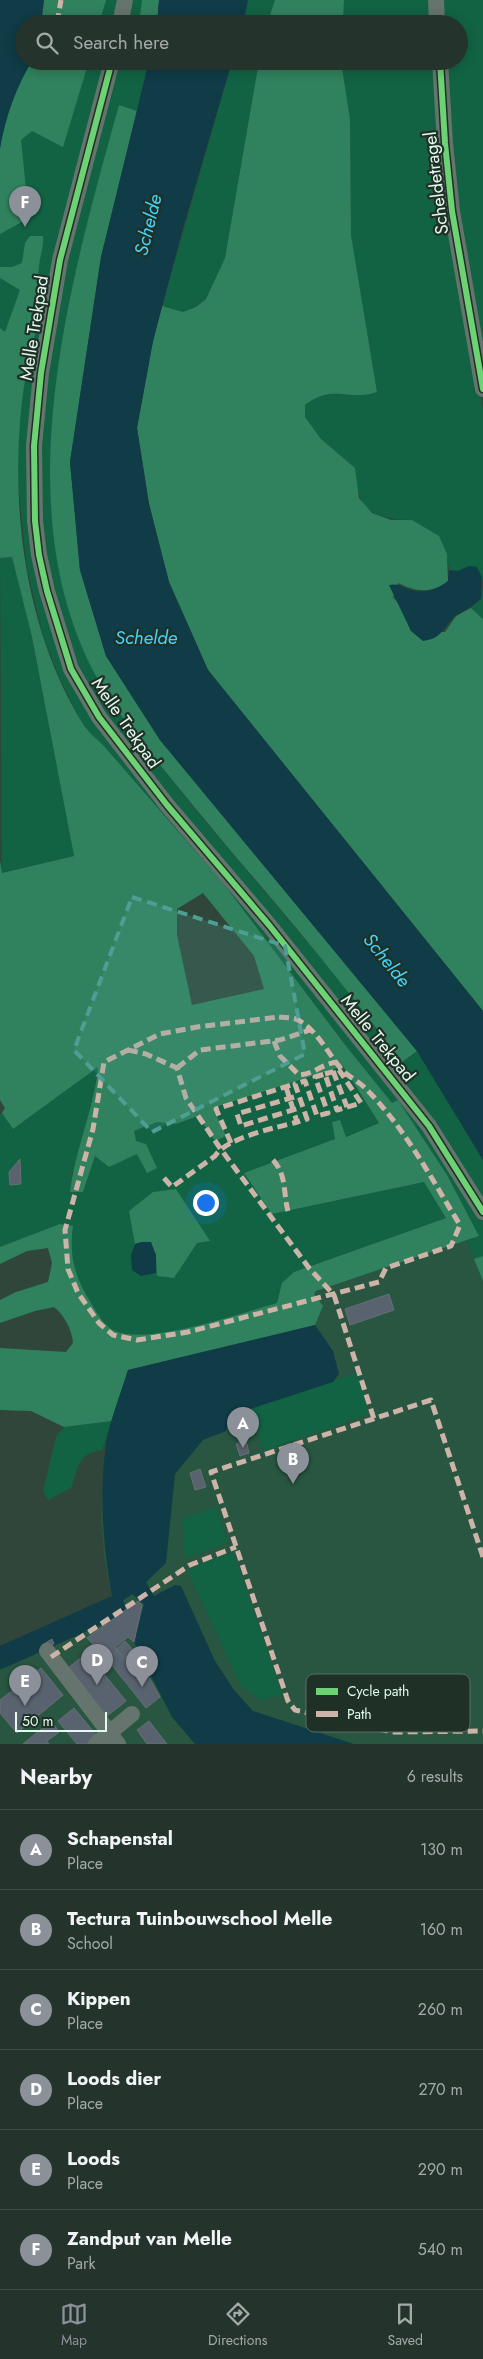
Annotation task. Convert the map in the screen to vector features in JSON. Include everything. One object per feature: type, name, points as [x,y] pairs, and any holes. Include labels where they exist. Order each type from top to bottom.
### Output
[{"type":"lane","points":[[122,15],[125,0]]},
{"type":"lane","points":[[436,0],[437,15]]},
{"type":"lane","name":"Melle Trekpad","points":[[110,70],[60,260],[41,373],[34,446],[35,521],[39,555],[47,591],[71,668],[99,717],[167,805],[269,925],[429,1126],[483,1212]]},
{"type":"lane","name":"Scheldetragel","points":[[441,70],[452,211],[483,389]]},
{"type":"lane","points":[[47,1652],[114,1739]]},
{"type":"lane","points":[[96,1744],[114,1739],[132,1714]]},
{"type":"highlighted area","points":[[132,897],[285,946],[305,1054],[152,1132],[74,1050]]},
{"type":"shaded area","points":[[0,0],[142,0],[140,15],[15,15],[15,70],[147,70],[137,111],[119,105],[59,370],[79,640],[103,689],[125,721],[198,813],[348,990],[402,1062],[417,1051],[483,1160],[483,1256],[474,1259],[467,1240],[479,1236],[447,1175],[398,1100],[392,1103],[346,1046],[223,883],[104,746],[83,726],[60,679],[43,636],[27,569],[17,473],[0,470]]},
{"type":"shaded area","points":[[44,0],[106,0],[102,15],[42,15]]},
{"type":"shaded area","points":[[142,0],[159,0],[158,15],[140,15]]},
{"type":"shaded area","points":[[248,0],[275,0],[270,15],[245,15]]},
{"type":"shaded area","points":[[275,0],[344,0],[343,15],[270,15]]},
{"type":"shaded area","points":[[344,0],[432,0],[433,15],[343,15]]},
{"type":"shaded area","points":[[440,0],[483,0],[483,361],[456,204],[445,70],[468,70],[468,15],[441,15]]},
{"type":"shaded area","points":[[27,70],[86,70],[63,147],[32,131],[21,140],[29,218],[0,234],[0,148],[4,126]]},
{"type":"shaded area","points":[[229,70],[257,70],[225,258],[206,299],[196,307],[183,312],[162,306]]},
{"type":"shaded area","points":[[257,70],[342,70],[350,119],[351,235],[377,392],[367,395],[324,395],[305,405],[305,417],[321,439],[355,468],[359,498],[372,513],[391,520],[412,520],[439,536],[447,554],[448,581],[430,590],[418,590],[398,583],[393,597],[402,608],[411,631],[445,632],[456,616],[471,608],[483,619],[483,1011],[208,670],[169,582],[149,504],[137,428],[153,341],[162,306],[183,312],[196,307],[206,299],[225,258]]},
{"type":"shaded area","points":[[342,70],[436,70],[466,312],[483,409],[483,583],[482,577],[469,566],[458,571],[449,570],[447,554],[412,520],[386,517],[376,514],[369,509],[363,503],[359,494],[355,468],[321,439],[305,417],[305,405],[324,395],[367,395],[377,392],[351,235],[350,119]]},
{"type":"shaded area","points":[[119,105],[137,111],[101,257],[70,462],[80,570],[106,656],[160,740],[417,1051],[402,1062],[320,957],[205,820],[122,717],[104,690],[73,623],[56,551],[50,476],[54,400],[65,323],[81,247]]},
{"type":"shaded area","points":[[30,236],[43,236],[38,271],[39,308],[22,401],[18,484],[21,526],[26,568],[35,609],[47,649],[63,688],[85,727],[104,746],[223,883],[346,1046],[392,1103],[398,1100],[447,1175],[479,1236],[316,1291],[314,1294],[323,1306],[315,1325],[128,1370],[112,1421],[64,1427],[31,1411],[0,1410],[0,1348],[66,1352],[73,1343],[67,1324],[54,1307],[35,1311],[0,1323],[0,1300],[16,1292],[48,1282],[52,1263],[48,1248],[27,1251],[0,1264],[0,1247],[60,1224],[73,1226],[72,1255],[76,1272],[83,1289],[98,1315],[111,1329],[126,1334],[145,1334],[192,1327],[277,1303],[282,1283],[294,1272],[446,1218],[424,1182],[272,1214],[244,1173],[335,1139],[332,1122],[340,1120],[346,1137],[379,1123],[343,1066],[213,1108],[226,1136],[215,1141],[198,1116],[176,1124],[157,1122],[134,1131],[136,1141],[146,1144],[157,1168],[147,1173],[137,1154],[109,1167],[95,1156],[83,1192],[70,1192],[72,1176],[93,1099],[98,1067],[13,1129],[2,1113],[5,1108],[0,1100],[0,860],[2,873],[74,856],[32,637],[12,557],[0,558],[0,328],[5,332],[20,290],[0,278],[0,267],[12,267],[22,263],[25,243]],"holes":[[[203,893],[254,956],[264,989],[192,1005],[177,935],[177,909]]]},
{"type":"shaded area","points":[[12,557],[32,637],[74,856],[2,873],[0,558]]},
{"type":"shaded area","points":[[483,587],[483,619],[471,608],[481,599]]},
{"type":"shaded area","points":[[98,1066],[91,1112],[72,1174],[70,1192],[83,1192],[95,1155],[109,1167],[137,1153],[134,1131],[157,1122],[176,1124],[198,1116],[226,1136],[212,1109],[343,1066],[379,1123],[345,1137],[332,1122],[335,1139],[245,1173],[272,1214],[424,1182],[446,1218],[294,1272],[282,1283],[277,1303],[217,1321],[168,1332],[126,1334],[111,1329],[93,1309],[78,1280],[70,1245],[60,1225],[0,1247],[0,1115],[2,1113],[13,1129]],"holes":[[[176,1189],[209,1241],[197,1243],[188,1256],[131,1256],[153,1192]]]},
{"type":"shaded area","points":[[176,1189],[210,1241],[197,1243],[174,1278],[157,1276],[156,1255],[142,1242],[135,1244],[129,1211],[153,1192]]},
{"type":"shaded area","points":[[467,1240],[483,1281],[483,1744],[0,1744],[0,1658],[114,1607],[104,1556],[101,1517],[105,1450],[112,1421],[316,1291]]},
{"type":"shaded area","points":[[483,1256],[483,1281],[474,1259]]},
{"type":"shaded area","points":[[357,1373],[368,1408],[366,1415],[264,1451],[250,1409]]},
{"type":"shaded area","points":[[112,1421],[102,1450],[83,1458],[71,1488],[48,1500],[43,1491],[56,1437],[64,1427]]},
{"type":"shaded area","points":[[216,1507],[228,1542],[185,1559],[182,1519]]},
{"type":"shaded area","points":[[233,1552],[282,1694],[281,1697],[273,1696],[263,1701],[241,1686],[187,1570]]},
{"type":"water","points":[[0,0],[44,0],[42,15],[15,15],[15,70],[27,70],[12,104],[0,149]]},
{"type":"water","points":[[159,0],[248,0],[245,15],[158,15]]},
{"type":"water","name":"Schelde","points":[[147,70],[229,70],[183,228],[153,341],[137,428],[149,504],[169,582],[208,670],[483,1011],[483,1160],[417,1051],[160,740],[106,656],[80,570],[70,462],[101,257]]},
{"type":"water","points":[[469,566],[477,567],[482,577],[481,599],[452,619],[435,637],[423,641],[411,631],[389,585],[398,585],[416,591],[431,590],[448,581],[449,570],[458,571]]},
{"type":"water","points":[[151,1242],[156,1255],[156,1273],[141,1276],[132,1270],[131,1256],[135,1244]]},
{"type":"water","points":[[315,1325],[333,1351],[339,1374],[333,1382],[250,1409],[230,1419],[226,1431],[203,1440],[175,1474],[166,1563],[146,1582],[154,1596],[175,1585],[181,1586],[215,1661],[234,1690],[253,1711],[306,1728],[306,1732],[317,1732],[354,1744],[195,1744],[172,1717],[134,1642],[144,1604],[132,1594],[114,1607],[105,1549],[102,1490],[105,1451],[111,1420],[128,1370]]},
{"type":"building","points":[[20,1159],[21,1184],[10,1185],[9,1172]]},
{"type":"building","points":[[389,1294],[394,1310],[350,1325],[345,1309]]},
{"type":"building","points":[[246,1440],[249,1453],[240,1456],[236,1444]]},
{"type":"building","points":[[200,1469],[206,1487],[195,1490],[190,1473]]},
{"type":"building","points":[[138,1601],[142,1605],[134,1642],[128,1637],[115,1647],[118,1651],[107,1659],[87,1638]]},
{"type":"building","points":[[52,1639],[54,1644],[44,1649],[42,1645]]},
{"type":"building","points":[[125,1641],[134,1651],[124,1659],[116,1649]]},
{"type":"building","points":[[134,1650],[160,1697],[146,1708],[107,1659],[118,1651],[124,1659]]},
{"type":"building","points":[[87,1653],[126,1701],[107,1716],[68,1668]]},
{"type":"building","points":[[41,1668],[63,1695],[17,1733],[0,1713],[0,1700]]},
{"type":"building","points":[[74,1708],[98,1737],[89,1744],[77,1744],[58,1721]]},
{"type":"building","points":[[51,1721],[59,1732],[47,1741],[49,1744],[23,1744]]},
{"type":"building","points":[[149,1721],[167,1744],[147,1744],[137,1730]]},
{"type":"waterway","points":[[0,1658],[114,1607]]},
{"type":"marked path","points":[[58,15],[61,0]]},
{"type":"marked path","points":[[279,1017],[296,1019],[311,1030],[343,1071],[364,1087],[392,1118],[460,1225],[451,1246],[386,1268],[379,1282],[188,1332],[137,1340],[113,1335],[99,1323],[78,1293],[68,1269],[65,1230],[93,1129],[104,1062],[160,1034],[197,1027],[279,1017]]},
{"type":"marked path","points":[[177,1068],[200,1050],[280,1040],[310,1030]]},
{"type":"marked path","points":[[274,1041],[280,1056],[299,1075],[337,1062]]},
{"type":"marked path","points":[[128,1050],[146,1054],[177,1068],[186,1098],[220,1148],[309,1268],[334,1295],[374,1419]]},
{"type":"marked path","points":[[286,1087],[297,1122],[307,1119],[295,1084],[305,1081],[317,1116],[328,1113],[315,1077],[325,1074],[337,1110],[361,1103],[339,1070],[325,1074]]},
{"type":"marked path","points":[[333,1071],[347,1107]]},
{"type":"marked path","points":[[231,1143],[216,1109],[291,1085]]},
{"type":"marked path","points":[[294,1097],[237,1114],[241,1126],[299,1108]]},
{"type":"marked path","points":[[164,1178],[172,1187],[215,1156],[221,1149],[241,1138],[297,1122]]},
{"type":"marked path","points":[[273,1160],[283,1178],[288,1211]]},
{"type":"marked path","points":[[306,1712],[295,1710],[288,1701],[211,1472],[431,1400],[483,1557]]},
{"type":"marked path","points":[[51,1657],[190,1565],[236,1547]]},
{"type":"marked path","points":[[470,1731],[483,1731]]},
{"type":"cycle path","points":[[110,70],[60,260],[41,373],[34,446],[35,521],[39,555],[47,591],[71,669],[99,717],[167,805],[269,925],[429,1126],[483,1212]]},
{"type":"cycle path","points":[[441,70],[452,211],[483,389]]},
{"type":"place","name":"Zandput van Melle","points":[[25,227]]},
{"type":"place","name":"Schapenstal","points":[[243,1448]]},
{"type":"place","name":"Tectura Tuinbouwschool Melle","points":[[293,1484]]},
{"type":"place","name":"Loods dier","points":[[97,1685]]},
{"type":"place","name":"Kippen","points":[[142,1687]]},
{"type":"place","name":"Loods","points":[[25,1706]]}]
